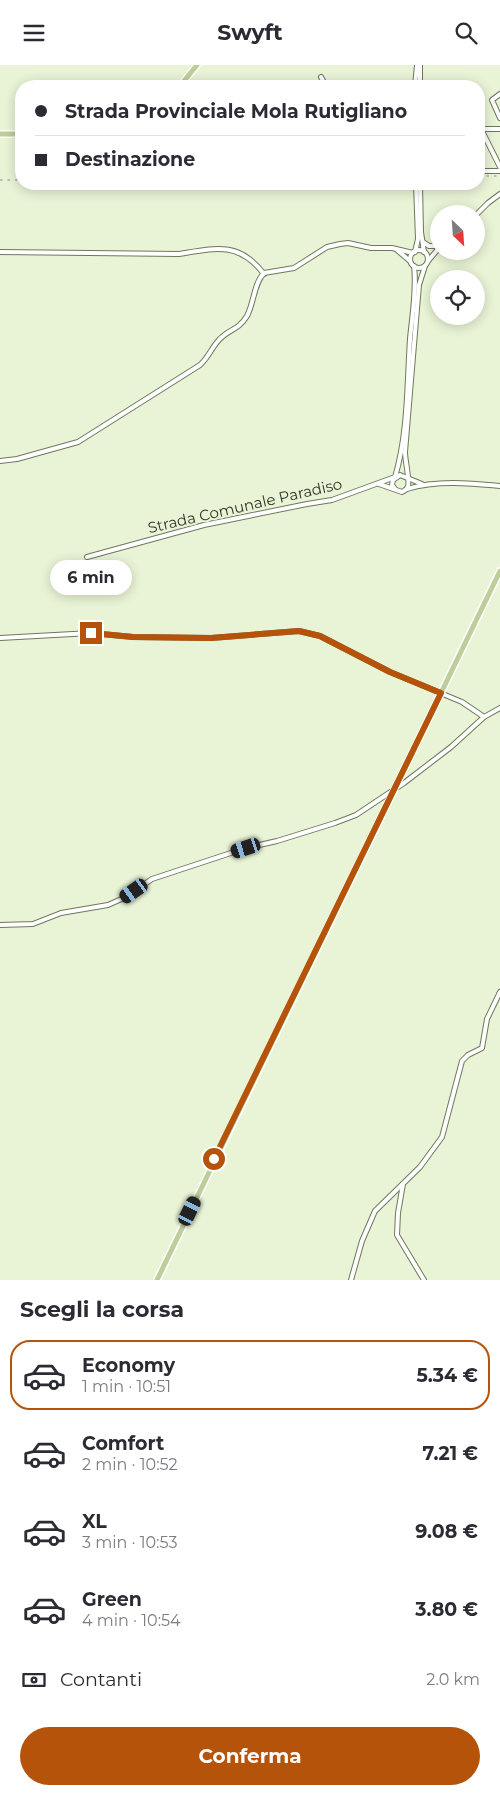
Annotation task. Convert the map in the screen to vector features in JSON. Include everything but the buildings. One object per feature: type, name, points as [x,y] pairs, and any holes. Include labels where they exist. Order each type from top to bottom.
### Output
[{"type":"main road","points":[[185,80],[197,65]]},
{"type":"main road","points":[[0,134],[15,133]]},
{"type":"main road","points":[[157,1280],[500,571]]},
{"type":"street","points":[[416,80],[418,65]]},
{"type":"street","points":[[418,65],[419,80]]},
{"type":"street","points":[[500,94],[492,100],[500,118]]},
{"type":"street","points":[[485,129],[500,129]]},
{"type":"street","points":[[485,138],[500,167]]},
{"type":"street","points":[[485,171],[500,171]]},
{"type":"street","points":[[418,190],[423,242],[428,261]]},
{"type":"street","points":[[410,261],[418,239],[418,190]]},
{"type":"street","points":[[485,206],[500,194]]},
{"type":"street","points":[[423,242],[430,247]]},
{"type":"street","points":[[0,461],[17,459],[78,441],[200,365],[218,341],[243,323],[250,310],[260,279],[264,274],[294,269],[327,247],[340,244],[348,243],[371,248],[414,252],[430,250]]},
{"type":"street","points":[[396,249],[414,266],[420,268],[425,266]]},
{"type":"street","points":[[0,252],[179,254],[200,250],[234,250],[246,256],[264,274]]},
{"type":"street","points":[[407,489],[409,484],[405,462],[419,285],[425,266],[430,258]]},
{"type":"street","points":[[395,489],[392,482],[399,466],[405,414],[414,266]]},
{"type":"street","points":[[395,477],[403,475],[407,479],[422,484]]},
{"type":"street","name":"Strada Comunale Paradiso","points":[[87,557],[204,525],[307,503],[332,500],[395,477]]},
{"type":"street","points":[[379,484],[402,492],[422,484],[456,483],[500,486]]},
{"type":"street","points":[[0,638],[91,633],[133,637],[211,638],[299,631],[320,636],[390,672],[467,705],[484,717]]},
{"type":"street","points":[[0,925],[33,924],[61,913],[108,905],[126,897],[152,879],[246,848],[276,841],[350,818],[394,790],[451,747],[484,717],[500,708]]},
{"type":"street","points":[[351,1280],[362,1241],[375,1211],[420,1167],[442,1137],[462,1061],[465,1057],[482,1048],[487,1019],[500,992]]},
{"type":"street","points":[[403,1184],[398,1213],[397,1235],[424,1280]]},
{"type":"railway","points":[[485,176],[500,176]]},
{"type":"railway","points":[[0,180],[15,180]]},
{"type":"route","points":[[91,633],[133,637],[211,638],[299,631],[320,636],[355,652],[390,672],[441,693],[214,1159]]}]
